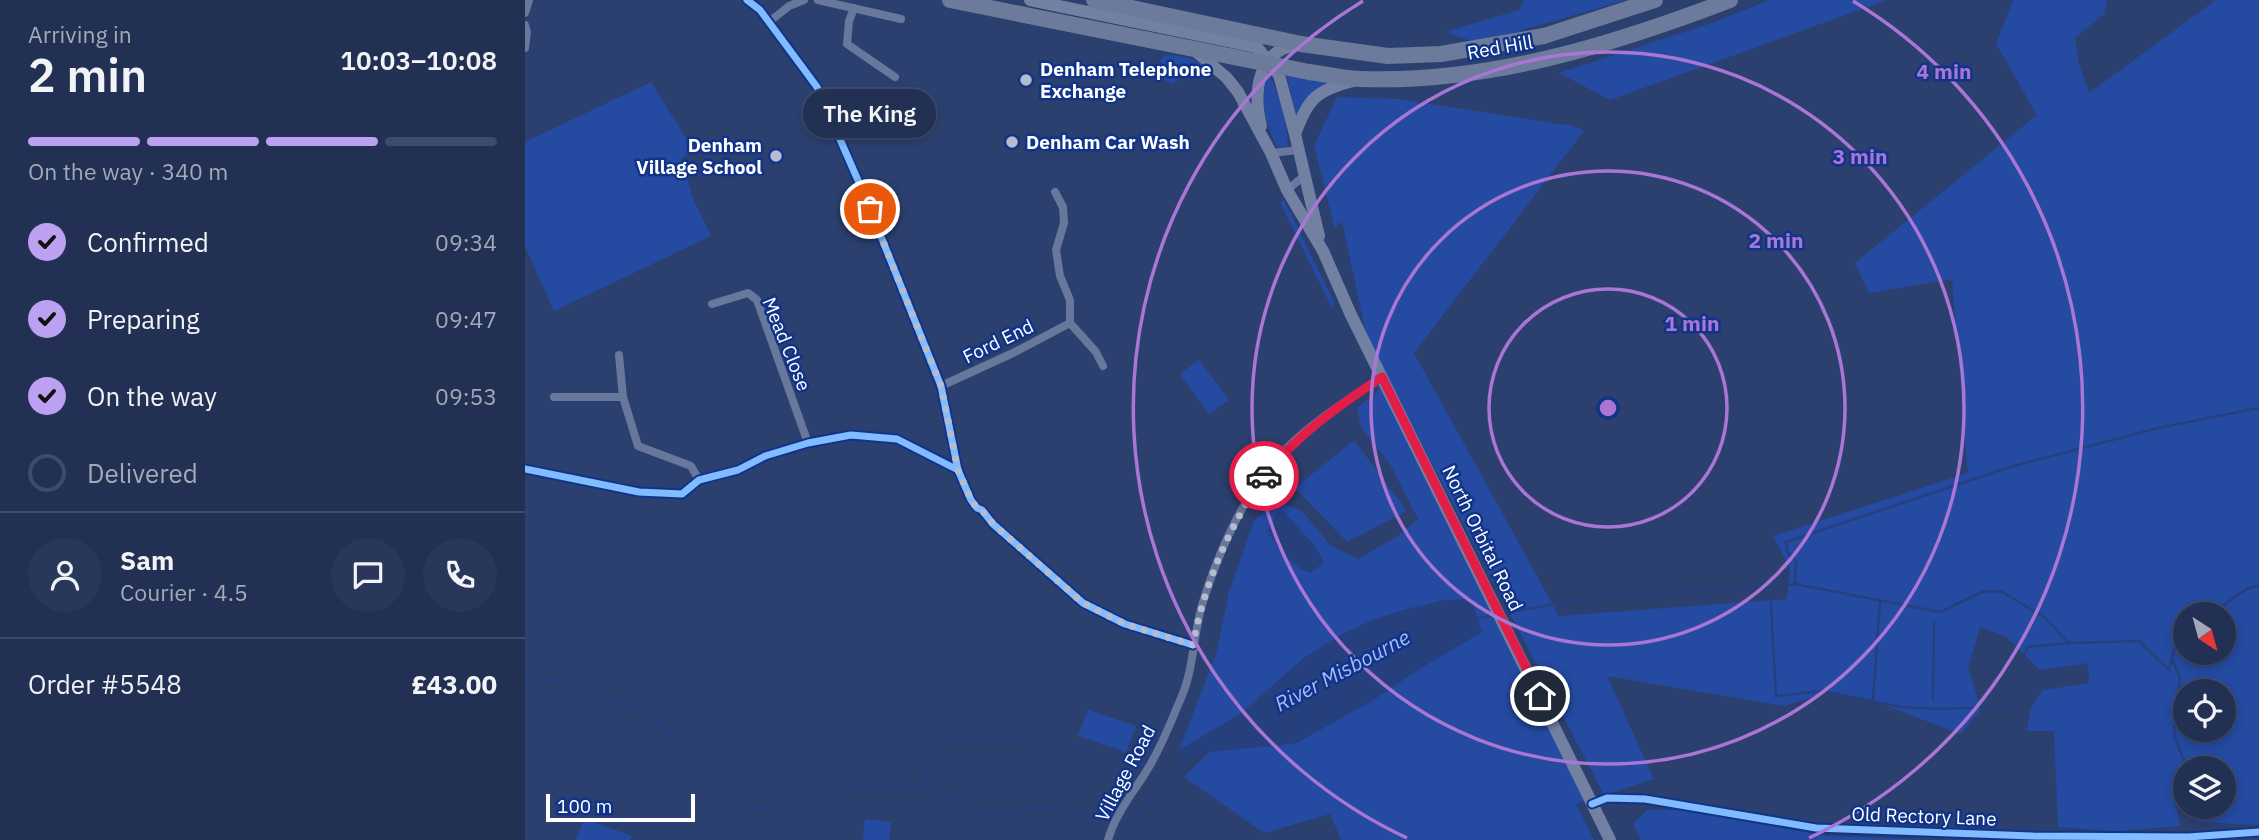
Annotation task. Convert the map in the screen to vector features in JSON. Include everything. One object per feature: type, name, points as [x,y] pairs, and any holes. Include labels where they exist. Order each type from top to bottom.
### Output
[{"type":"highway","name":"Red Hill","points":[[950,0],[1309,72],[1360,79],[1476,74],[1548,60],[1620,39],[1730,0]]},
{"type":"highway","name":"Red Hill","points":[[1094,0],[1301,44],[1388,56],[1441,54],[1544,36],[1655,0]]},
{"type":"main road","points":[[1030,0],[1257,47],[1269,63]]},
{"type":"main road","points":[[1268,148],[1258,112],[1257,86],[1275,52],[1283,47],[1301,44]]},
{"type":"main road","name":"North Orbital Road","points":[[1193,49],[1214,75],[1238,92],[1287,190],[1323,251],[1382,377],[1610,840]]},
{"type":"main road","name":"North Orbital Road","points":[[1269,63],[1279,75],[1323,251]]},
{"type":"main road","points":[[1295,134],[1307,104],[1320,93],[1360,79]]},
{"type":"street","points":[[525,13],[529,0]]},
{"type":"street","points":[[747,0],[760,10],[817,87],[868,204],[941,386],[958,470],[971,500],[993,524],[1083,603],[1125,624],[1193,645]]},
{"type":"street","points":[[758,0],[760,10]]},
{"type":"street","points":[[769,22],[789,6],[804,0]]},
{"type":"street","points":[[818,0],[901,19]]},
{"type":"street","points":[[853,8],[847,44],[895,77]]},
{"type":"street","points":[[525,25],[525,48]]},
{"type":"street","points":[[1268,148],[1298,150]]},
{"type":"street","points":[[1287,190],[1304,176]]},
{"type":"street","points":[[1055,192],[1063,207],[1064,223],[1056,250],[1060,276],[1070,300],[1070,323],[1096,352],[1103,366]]},
{"type":"street","name":"Mead Close","points":[[712,304],[748,293],[757,300],[808,443]]},
{"type":"street","name":"Ford End","points":[[941,386],[1070,323]]},
{"type":"street","points":[[619,355],[623,397],[638,446],[691,466],[699,480]]},
{"type":"street","name":"Village Road","points":[[1108,840],[1116,817],[1145,774],[1177,708],[1189,672],[1209,581],[1232,528],[1263,476],[1285,450],[1328,413],[1382,377]]},
{"type":"street","points":[[554,397],[623,397]]},
{"type":"street","points":[[525,469],[639,492],[682,494],[699,480],[738,470],[765,456],[808,443],[851,435],[897,439],[958,470]]},
{"type":"street","name":"Old Rectory Lane","points":[[1592,804],[1607,798],[1645,799],[1816,828],[2032,836],[2188,837],[2259,832]]},
{"type":"shaded area","points":[[1524,0],[1627,0],[1477,43],[1445,32],[1519,10]]},
{"type":"shaded area","points":[[1769,0],[1887,0],[1610,100],[1559,73],[1712,23]]},
{"type":"shaded area","points":[[2013,0],[2107,0],[2104,14],[2075,38],[2079,64],[2089,93],[2216,0],[2259,0],[2259,825],[2198,822],[2198,819],[2236,819],[2236,756],[2173,756],[2173,819],[2179,819],[2181,826],[2115,831],[2058,827],[2054,731],[2027,731],[2031,708],[2043,690],[2089,683],[2088,663],[2040,670],[2006,636],[1980,627],[1968,668],[1981,709],[1961,734],[1873,701],[1830,692],[1784,706],[1607,676],[1654,779],[1604,795],[1367,338],[1342,221],[1335,229],[1314,146],[1337,97],[1399,99],[1573,126],[1584,131],[1414,353],[1559,616],[1787,599],[1790,568],[1773,536],[1968,473],[1952,279],[1869,293],[1855,263],[2037,115],[1996,44]]},
{"type":"shaded area","points":[[1166,55],[1190,58],[1210,71],[1189,70],[1173,84],[1159,77],[1161,59]]},
{"type":"shaded area","points":[[1268,72],[1282,108],[1288,146],[1277,147],[1266,118],[1264,93]]},
{"type":"shaded area","points":[[1286,73],[1333,82],[1315,92],[1297,119]]},
{"type":"shaded area","points":[[651,82],[694,151],[682,158],[693,199],[711,236],[554,311],[525,246],[525,142]]},
{"type":"shaded area","points":[[1283,198],[1335,304],[1332,308],[1281,204]]},
{"type":"shaded area","points":[[1199,360],[1229,400],[1209,414],[1180,374]]},
{"type":"shaded area","points":[[1374,370],[1590,799],[1576,804],[1594,840],[1341,840],[1330,814],[1264,833],[1184,777],[1209,752],[1296,743],[1370,702],[1482,632],[1471,599],[1443,600],[1388,615],[1305,657],[1240,714],[1179,750],[1216,654],[1229,592],[1254,521],[1274,500],[1302,511],[1331,546],[1358,559],[1395,538],[1418,519],[1390,464],[1361,427],[1357,408],[1378,391]]},
{"type":"shaded area","points":[[1354,440],[1407,511],[1347,542],[1295,488]]},
{"type":"shaded area","points":[[1088,710],[1136,726],[1126,752],[1078,736]]},
{"type":"shaded area","points":[[1647,810],[1684,810],[1827,836],[1932,840],[1641,840],[1633,824]]},
{"type":"shaded area","points":[[584,819],[632,836],[630,840],[576,840]]},
{"type":"shaded area","points":[[865,819],[891,822],[889,840],[863,840]]},
{"type":"water","points":[[1283,511],[1315,546],[1324,563],[1310,573],[1291,562],[1267,531],[1277,513]]},
{"type":"water","points":[[1471,599],[1482,632],[1370,702],[1296,743],[1209,752],[1183,760],[1179,750],[1239,714],[1323,645],[1363,624],[1405,609]]},
{"type":"waterway","points":[[1795,584],[1796,562],[1787,551],[1786,542],[2010,467],[2154,429],[2259,408]]},
{"type":"waterway","name":"River Misbourne","points":[[1504,613],[1596,597],[1795,584],[1940,612],[1982,592],[2001,591],[2045,618],[2069,643],[2139,641],[2169,670],[2173,655]]},
{"type":"waterway","points":[[1770,586],[1776,696],[1822,691],[1901,707],[1940,709],[2016,706]]},
{"type":"waterway","name":"River Misbourne","points":[[2227,602],[2245,590],[2259,586]]},
{"type":"waterway","points":[[1873,701],[1880,600]]},
{"type":"waterway","name":"River Misbourne","points":[[1476,619],[1494,615]]},
{"type":"waterway","points":[[1933,699],[1934,623]]},
{"type":"waterway","points":[[2019,699],[2024,655],[2028,647],[2069,643]]},
{"type":"waterway","points":[[2172,658],[2180,679],[2174,735],[2182,756]]},
{"type":"waterway","points":[[925,784],[926,766],[937,746],[941,740],[957,736],[1034,742],[1060,741],[1140,767],[1147,760],[1159,736],[1183,670]]},
{"type":"waterway","name":"River Misbourne","points":[[525,684],[572,676],[584,680],[614,702],[652,717],[673,737],[703,774],[746,805],[775,812],[853,785],[925,785],[984,813],[1009,815],[1038,806],[1129,826],[1177,765],[1186,758]]},
{"type":"cycle path","points":[[747,0],[760,10],[817,87],[864,194],[941,386],[958,470],[971,500],[993,524],[1083,603],[1125,624],[1193,645]]},
{"type":"cycle path","points":[[525,469],[639,492],[682,494],[699,480],[738,470],[765,456],[808,443],[851,435],[897,439],[958,470]]},
{"type":"cycle path","points":[[1592,804],[1607,798],[1645,799],[1816,828],[2032,836],[2188,837],[2259,832]]},
{"type":"way so far","points":[[870,209],[941,386],[958,470],[971,500],[993,524],[1083,603],[1125,624],[1193,645],[1209,581],[1232,528],[1264,476]]},
{"type":"place","name":"Denham Telephone Exchange","points":[[1026,80]]},
{"type":"place","name":"Denham Car Wash","points":[[1012,142]]},
{"type":"place","name":"Denham Village School","points":[[776,156]]},
{"type":"place","name":"The King","points":[[870,209]]},
{"type":"route","points":[[1264,476],[1285,450],[1328,413],[1382,377],[1540,696]]}]
